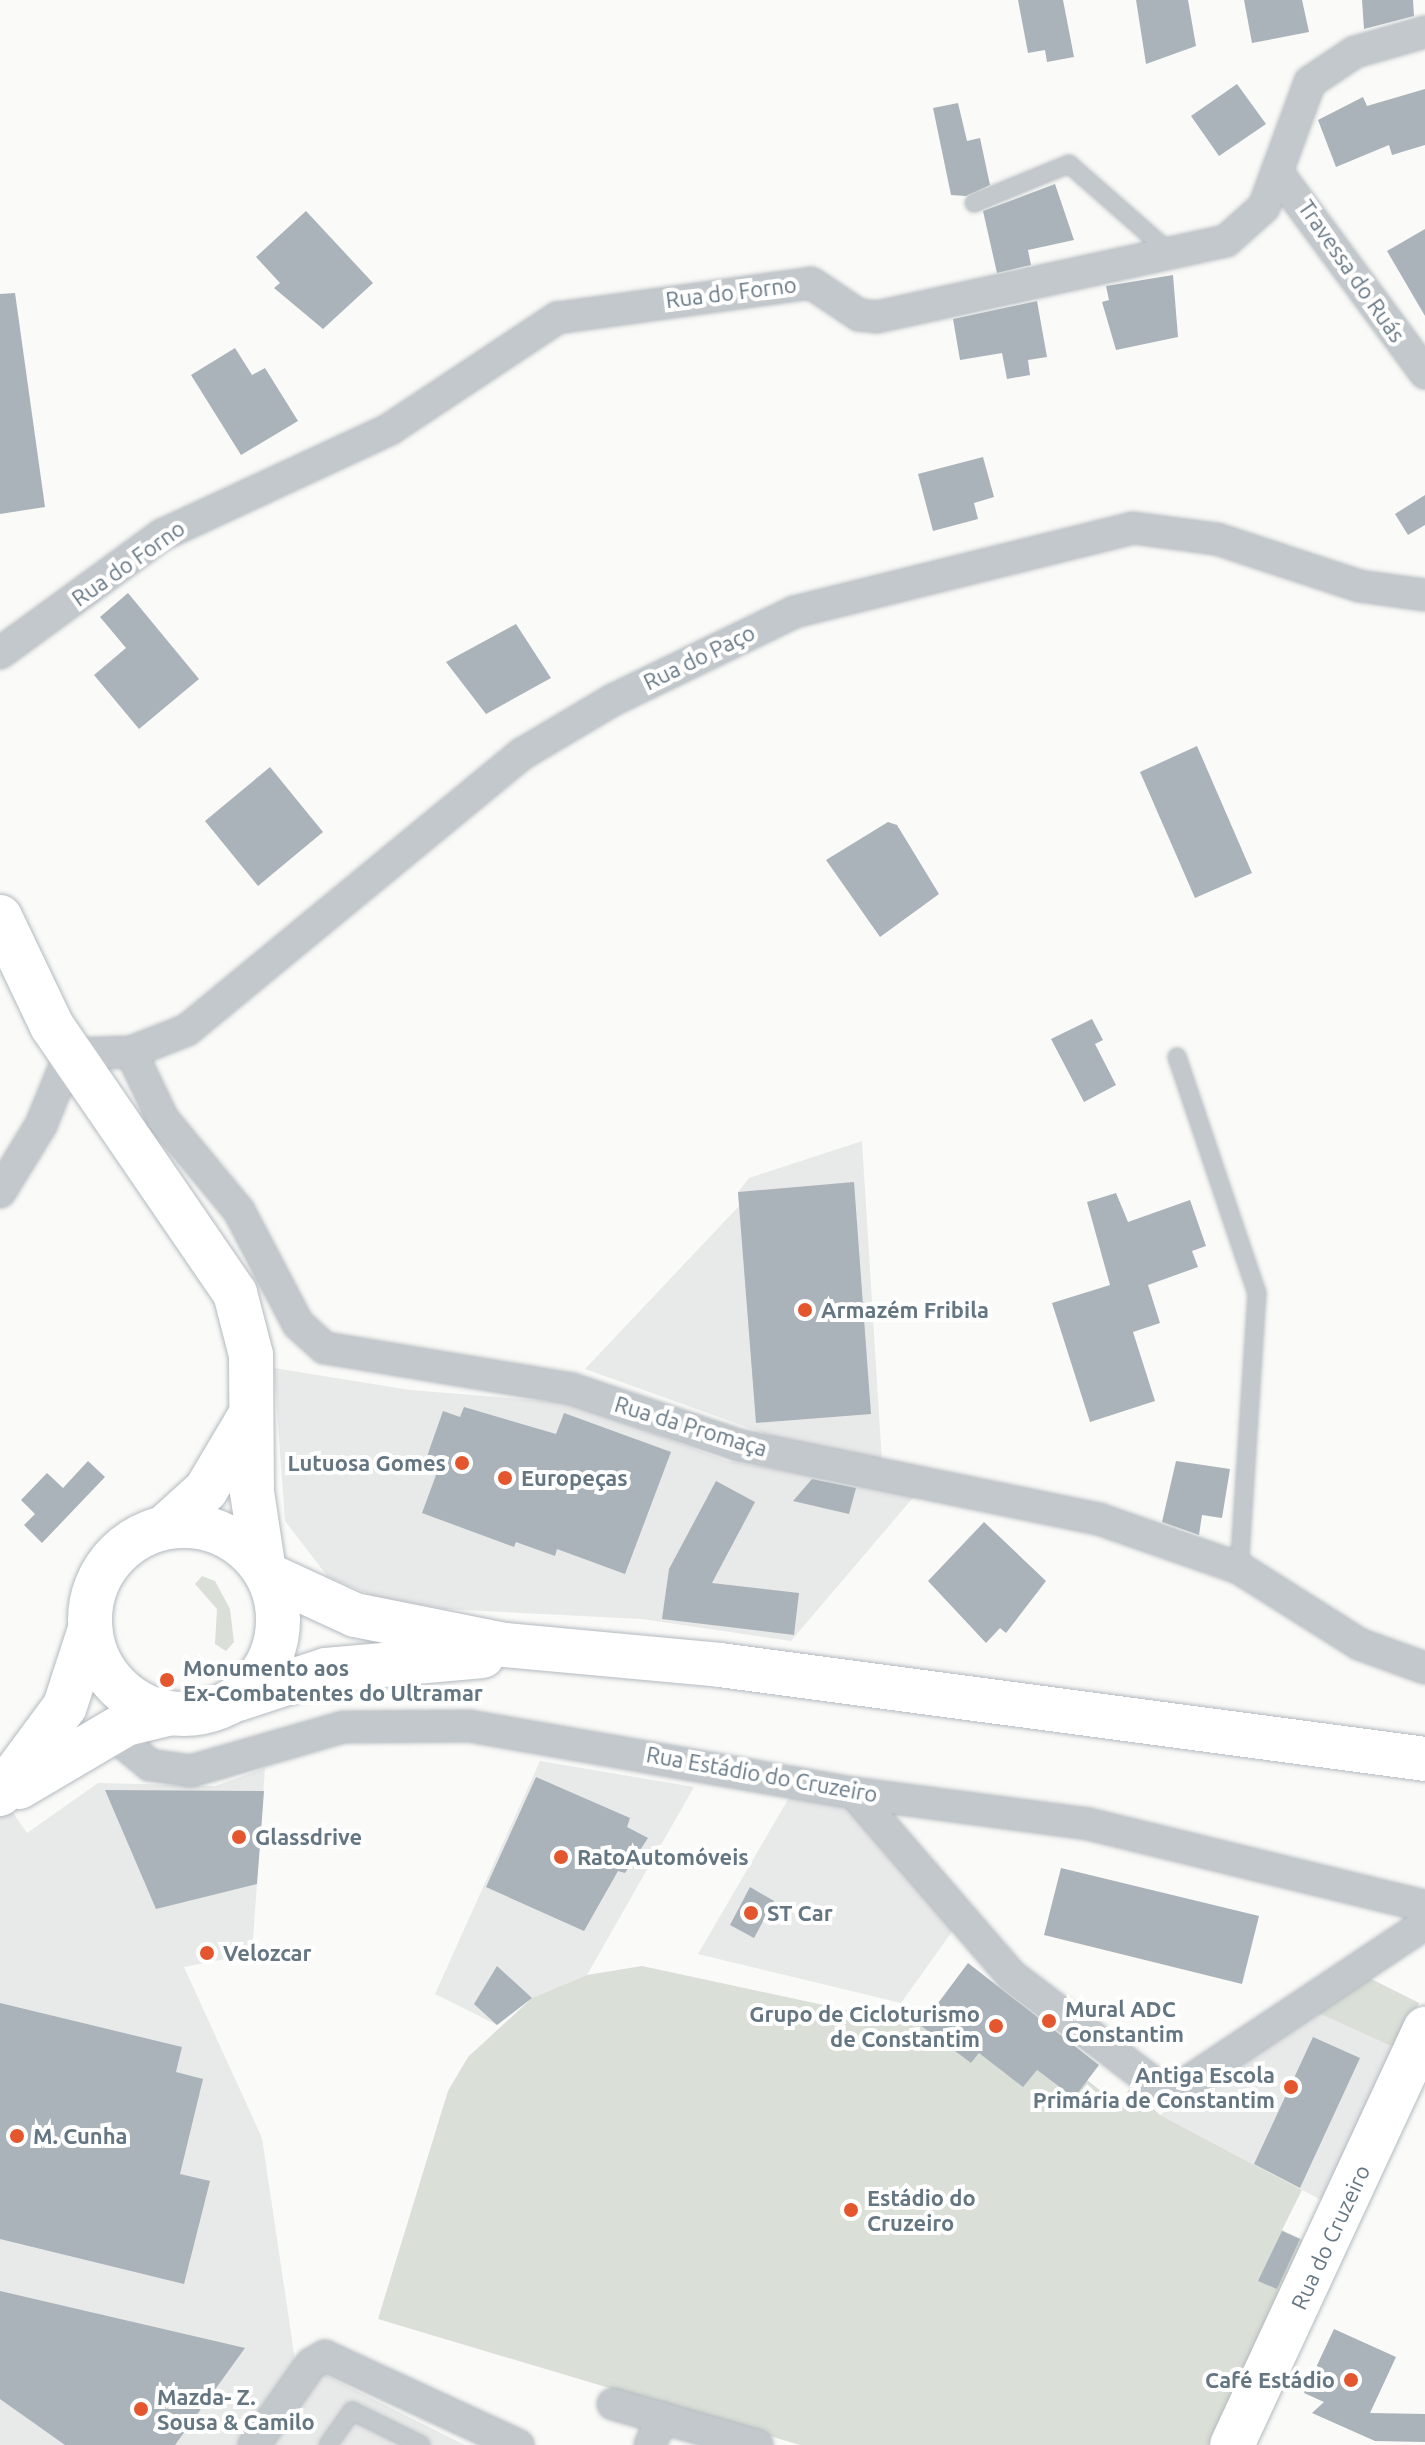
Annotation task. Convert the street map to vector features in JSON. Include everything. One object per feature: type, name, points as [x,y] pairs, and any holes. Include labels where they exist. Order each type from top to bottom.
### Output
[{"type":"main road","points":[[0,917],[70,1054],[235,1293],[251,1355],[248,1419],[265,1570],[278,1608],[273,1649],[260,1678],[238,1699]]},
{"type":"main road","points":[[0,1797],[65,1706],[90,1629],[100,1576],[139,1536],[165,1527],[206,1490],[248,1419]]},
{"type":"main road","points":[[165,1527],[220,1531],[265,1570],[355,1615],[549,1650],[720,1665],[1425,1759]]},
{"type":"main road","points":[[90,1629],[114,1685],[167,1714]]},
{"type":"main road","points":[[0,1797],[110,1732],[167,1714],[192,1715],[326,1670],[549,1650]]},
{"type":"main road","name":"Rua do Cruzeiro","points":[[1232,2445],[1425,2029]]},
{"type":"street","name":"Rua do Forno","points":[[0,653],[162,535],[390,429],[557,318],[811,283],[859,315],[877,317],[1234,237],[1264,207],[1293,113],[1310,82],[1355,52],[1425,32]]},
{"type":"street","name":"Travessa do Ruás","points":[[1277,172],[1425,373]]},
{"type":"street","name":"Rua do Paço","points":[[70,1054],[131,1052],[206,1017],[522,754],[603,705],[794,612],[1133,528],[1217,539],[1359,586],[1425,595]]},
{"type":"street","name":"Rua da Promaça","points":[[131,1052],[163,1119],[239,1211],[298,1324],[325,1348],[572,1389],[738,1445],[1034,1503],[1239,1568],[1366,1648],[1425,1668]]},
{"type":"street","points":[[0,1192],[41,1125],[70,1054]]},
{"type":"street","name":"Rua Estádio do Cruzeiro","points":[[110,1732],[150,1765],[191,1771],[343,1727],[432,1721],[854,1793],[1102,1827],[1425,1906]]},
{"type":"street","points":[[854,1793],[1003,1968],[1163,2090],[1188,2082],[1425,1924]]},
{"type":"street","points":[[254,2445],[311,2364],[325,2356],[518,2445]]},
{"type":"street","points":[[613,2404],[656,2431],[757,2445]]},
{"type":"lane","points":[[974,203],[1069,164],[1169,252]]},
{"type":"lane","points":[[1177,1057],[1257,1293],[1239,1568]]},
{"type":"lane","points":[[328,2445],[352,2411],[421,2445]]},
{"type":"shaded area","points":[[862,1141],[882,1463],[780,1439],[585,1369],[739,1206],[738,1192],[749,1178]]},
{"type":"shaded area","points":[[274,1368],[410,1390],[571,1403],[727,1461],[917,1493],[791,1641],[642,1619],[444,1609],[371,1595],[328,1577],[285,1521]]},
{"type":"shaded area","points":[[202,1576],[215,1581],[230,1609],[234,1642],[226,1651],[215,1644],[217,1609],[195,1584]]},
{"type":"shaded area","points":[[540,1761],[694,1787],[587,1975],[532,1998],[497,2025],[435,1994]]},
{"type":"shaded area","points":[[265,1768],[252,1954],[184,1967],[262,2138],[295,2360],[465,2445],[0,2445],[0,1794],[27,1833],[98,1783],[215,1786]]},
{"type":"shaded area","points":[[790,1796],[849,1806],[954,1929],[901,2003],[698,1954]]},
{"type":"shaded area","name":"Estádio do Cruzeiro","points":[[642,1966],[921,2026],[971,2063],[979,2053],[1037,2070],[1073,2098],[1087,2080],[1118,2104],[1131,2087],[1160,2115],[1302,2190],[1282,2230],[1309,2243],[1215,2445],[800,2445],[378,2319],[448,2091],[468,2057],[532,1998],[587,1975]]},
{"type":"shaded area","name":"Antiga Escola Primária de Constantim","points":[[1365,1976],[1419,2003],[1327,2203],[1160,2115]]},
{"type":"shaded area","points":[[1365,1976],[1419,2003],[1398,2049],[1314,2011]]},
{"type":"building","points":[[1018,0],[1063,0],[1074,57],[1047,62],[1045,50],[1028,53]]},
{"type":"building","points":[[1136,0],[1188,0],[1196,46],[1146,64]]},
{"type":"building","points":[[1244,0],[1302,0],[1309,32],[1252,43]]},
{"type":"building","points":[[1362,0],[1413,0],[1414,16],[1364,29]]},
{"type":"building","points":[[1237,84],[1266,124],[1219,156],[1191,116]]},
{"type":"building","points":[[1425,89],[1425,145],[1392,155],[1389,145],[1336,167],[1318,120],[1363,97],[1367,106]]},
{"type":"building","points":[[958,103],[967,141],[980,138],[990,185],[966,196],[951,195],[933,108]]},
{"type":"building","points":[[1055,184],[1074,240],[1028,250],[1031,265],[997,273],[983,211]]},
{"type":"building","points":[[306,211],[373,283],[323,329],[274,288],[280,283],[256,257]]},
{"type":"building","points":[[1425,229],[1425,316],[1387,251]]},
{"type":"building","points":[[1173,275],[1178,337],[1116,350],[1102,302],[1109,300],[1106,286]]},
{"type":"building","points":[[15,293],[45,507],[0,514],[0,294]]},
{"type":"building","points":[[1037,301],[1047,357],[1028,360],[1030,375],[1007,379],[1002,353],[960,360],[953,319]]},
{"type":"building","points":[[235,348],[252,375],[265,368],[298,421],[241,455],[191,375]]},
{"type":"building","points":[[983,457],[994,497],[974,503],[978,519],[933,531],[918,474]]},
{"type":"building","points":[[1425,495],[1425,525],[1408,535],[1395,514]]},
{"type":"building","points":[[128,593],[199,679],[139,729],[94,675],[126,648],[100,617]]},
{"type":"building","points":[[516,624],[551,678],[486,714],[446,662]]},
{"type":"building","points":[[1197,746],[1252,873],[1195,898],[1140,772]]},
{"type":"building","points":[[270,767],[323,832],[258,886],[205,821]]},
{"type":"building","points":[[888,822],[897,825],[939,894],[880,937],[826,860]]},
{"type":"building","points":[[1092,1019],[1103,1040],[1095,1044],[1116,1085],[1084,1102],[1051,1039]]},
{"type":"building","name":"Armazém Fribila","points":[[854,1182],[871,1414],[756,1423],[738,1192]]},
{"type":"building","points":[[1116,1193],[1128,1222],[1190,1200],[1206,1246],[1192,1251],[1198,1267],[1148,1285],[1160,1323],[1133,1332],[1155,1401],[1090,1422],[1052,1303],[1110,1285],[1087,1202]]},
{"type":"building","points":[[464,1407],[556,1434],[564,1413],[671,1452],[625,1574],[557,1549],[555,1556],[516,1542],[514,1547],[422,1513],[439,1467],[425,1462],[443,1411],[460,1417]]},
{"type":"building","points":[[88,1461],[105,1477],[42,1543],[24,1525],[35,1514],[21,1500],[47,1473],[63,1488]]},
{"type":"building","points":[[1176,1461],[1230,1469],[1222,1518],[1202,1515],[1199,1535],[1162,1522]]},
{"type":"building","points":[[812,1479],[856,1488],[849,1514],[793,1501]]},
{"type":"building","points":[[716,1481],[755,1502],[712,1583],[799,1593],[794,1635],[662,1619],[669,1569]]},
{"type":"building","points":[[984,1522],[1046,1581],[1006,1633],[1000,1628],[986,1643],[928,1581]]},
{"type":"building","points":[[536,1777],[630,1818],[627,1827],[648,1838],[625,1873],[618,1871],[584,1931],[486,1887]]},
{"type":"building","points":[[105,1790],[264,1791],[257,1884],[156,1909]]},
{"type":"building","points":[[1061,1868],[1259,1916],[1242,1984],[1044,1935]]},
{"type":"building","points":[[750,1887],[774,1901],[754,1938],[730,1925]]},
{"type":"building","points":[[968,1963],[1099,2065],[1074,2098],[1037,2070],[1023,2087],[979,2053],[971,2063],[921,2026]]},
{"type":"building","points":[[497,1966],[532,1998],[497,2025],[474,2004]]},
{"type":"building","points":[[0,2003],[182,2047],[176,2072],[203,2079],[180,2174],[210,2181],[184,2284],[0,2239]]},
{"type":"building","points":[[1313,2037],[1360,2058],[1300,2188],[1254,2164]]},
{"type":"building","points":[[1282,2231],[1300,2239],[1277,2289],[1258,2281]]},
{"type":"building","points":[[0,2291],[245,2348],[175,2445],[65,2445],[0,2399]]},
{"type":"building","points":[[1334,2329],[1396,2357],[1370,2413],[1425,2414],[1425,2442],[1375,2441],[1312,2413],[1324,2402],[1304,2393]]},
{"type":"place","name":"Armazém Fribila","points":[[805,1310]]},
{"type":"place","name":"Lutuosa Gomes","points":[[462,1463]]},
{"type":"place","name":"Europeças","points":[[505,1478]]},
{"type":"place","name":"Monumento aos Ex-Combatentes do Ultramar","points":[[167,1680]]},
{"type":"place","name":"Glassdrive","points":[[239,1837]]},
{"type":"place","name":"RatoAutomóveis","points":[[561,1857]]},
{"type":"place","name":"ST Car","points":[[751,1913]]},
{"type":"place","name":"Velozcar","points":[[207,1953]]},
{"type":"place","name":"Mural ADC Constantim","points":[[1049,2021]]},
{"type":"place","name":"Grupo de Cicloturismo de Constantim","points":[[996,2026]]},
{"type":"place","name":"Antiga Escola Primária de Constantim","points":[[1291,2087]]},
{"type":"place","name":"M. Cunha","points":[[17,2136]]},
{"type":"place","name":"Estádio do Cruzeiro","points":[[851,2210]]},
{"type":"place","name":"Café Estádio","points":[[1351,2380]]},
{"type":"place","name":"Mazda- Z. Sousa & Camilo","points":[[141,2409]]}]
